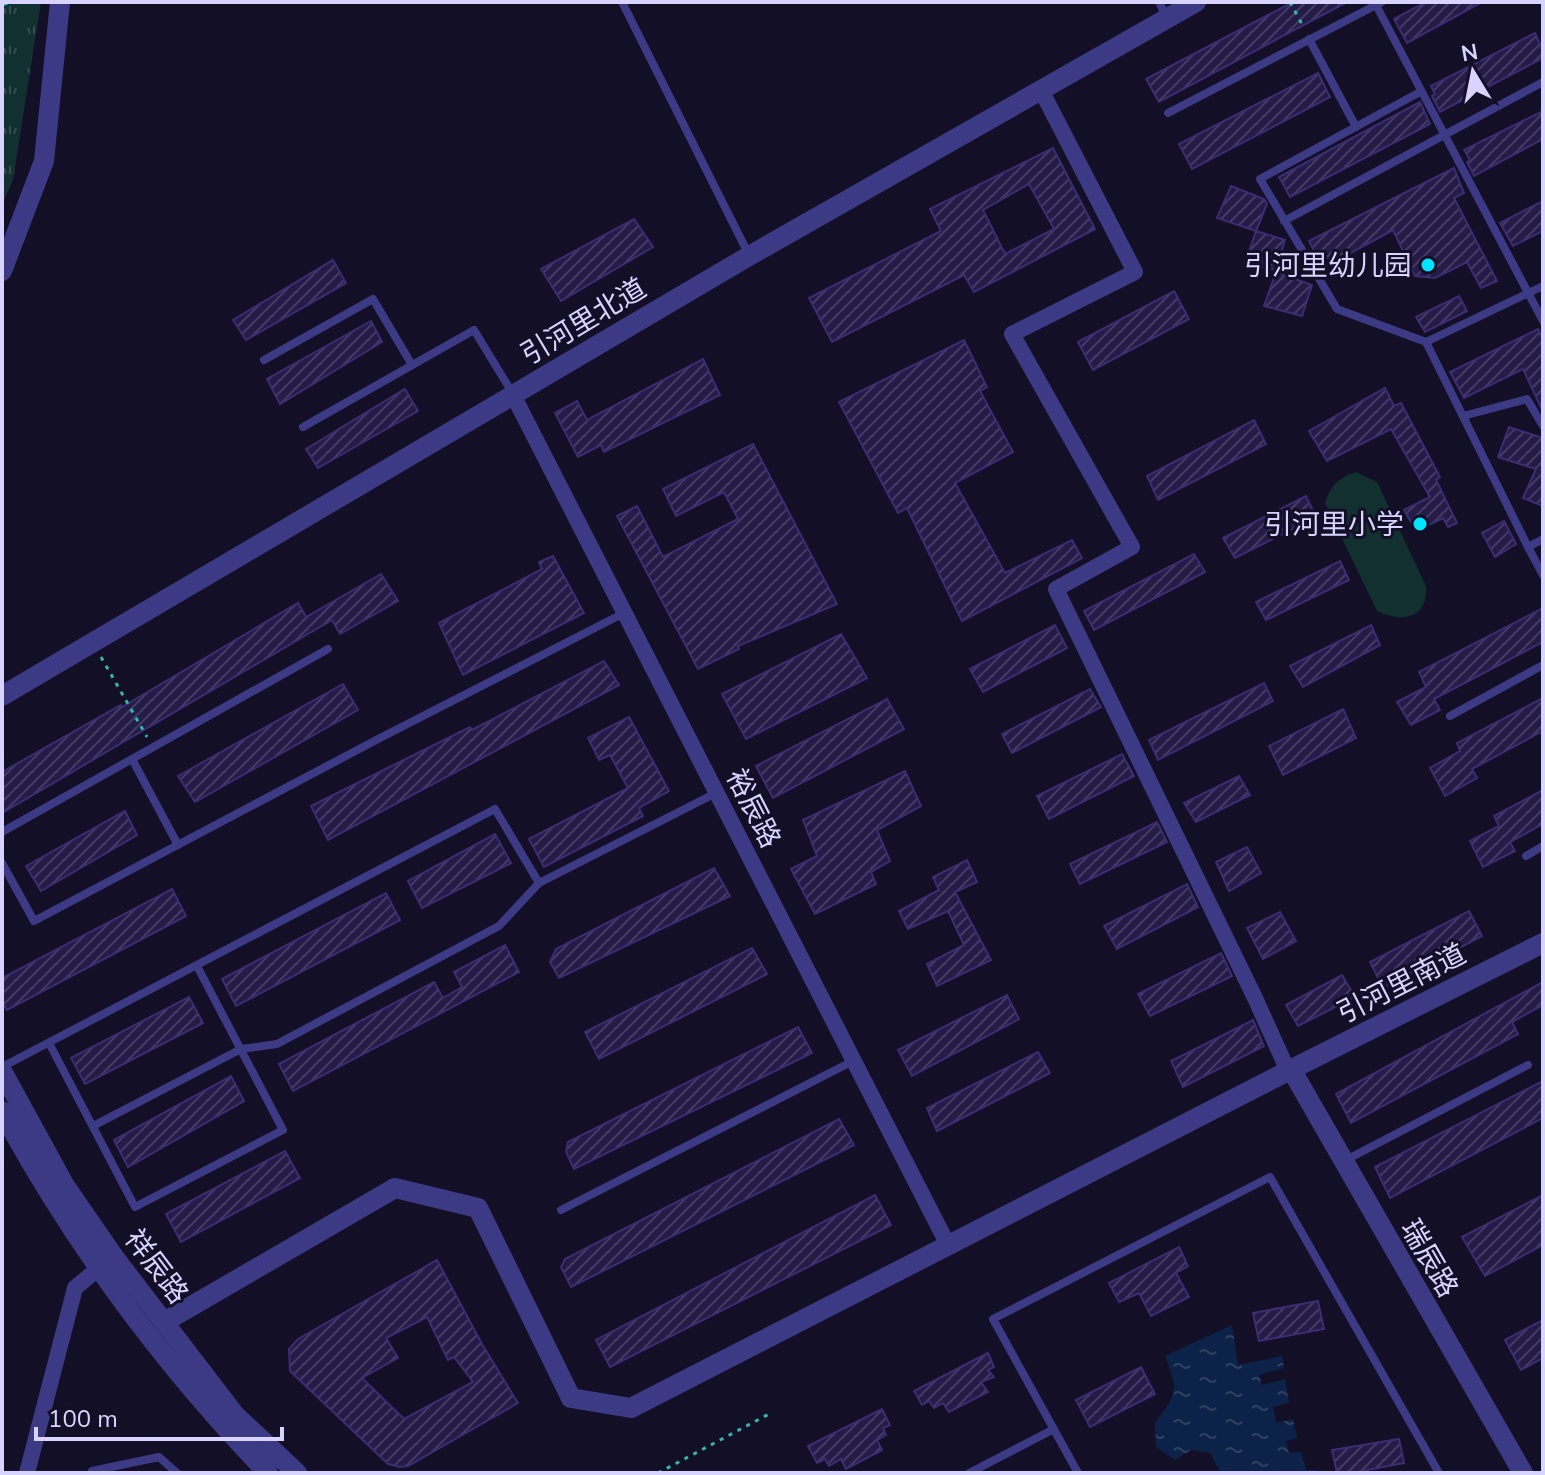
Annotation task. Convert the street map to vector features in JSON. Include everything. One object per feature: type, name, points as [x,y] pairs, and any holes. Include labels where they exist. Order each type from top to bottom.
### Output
[{"type":"street","points":[[2,271],[44,161],[60,2]]},
{"type":"street","name":"引河里北道","points":[[2,696],[749,256],[1041,90],[1163,10],[1196,2]]},
{"type":"street","points":[[1041,90],[1135,272],[1012,334],[1132,547],[1056,589],[1255,998],[1287,1071]]},
{"type":"street","name":"裕辰路","points":[[513,395],[948,1245]]},
{"type":"street","name":"引河里南道","points":[[164,1322],[395,1188],[478,1208],[571,1398],[631,1408],[1543,943]]},
{"type":"street","name":"祥辰路","points":[[2,1069],[105,1263],[219,1422],[268,1473]]},
{"type":"street","name":"瑞辰路","points":[[1287,1071],[1523,1473]]},
{"type":"street","name":"祥辰路","points":[[2,1111],[56,1206],[105,1263],[164,1322],[235,1415],[297,1473]]},
{"type":"street","name":"瑞辰路","points":[[1340,1163],[1512,1473]]},
{"type":"street","points":[[27,1473],[75,1288],[105,1263]]},
{"type":"lane","points":[[622,2],[749,256]]},
{"type":"lane","points":[[1168,113],[1379,4],[1420,92],[1543,321]]},
{"type":"lane","points":[[1309,39],[1356,127]]},
{"type":"lane","points":[[1284,221],[1543,82]]},
{"type":"lane","points":[[1420,92],[1260,179],[1337,309],[1426,342],[1543,575]]},
{"type":"lane","points":[[1426,342],[1543,286]]},
{"type":"lane","points":[[264,360],[373,299],[412,365]]},
{"type":"lane","points":[[303,427],[474,330],[513,395]]},
{"type":"lane","points":[[1463,416],[1527,399],[1543,426]]},
{"type":"lane","points":[[1528,547],[1543,539]]},
{"type":"lane","points":[[2,863],[34,921],[624,613]]},
{"type":"lane","points":[[2,832],[328,649]]},
{"type":"lane","points":[[1450,716],[1543,665]]},
{"type":"lane","points":[[132,759],[178,845]]},
{"type":"lane","points":[[93,1126],[241,1049],[277,1044],[499,926],[539,883],[716,793]]},
{"type":"lane","points":[[2,1069],[495,809],[539,883]]},
{"type":"lane","points":[[1526,856],[1543,846]]},
{"type":"lane","points":[[49,1043],[135,1207],[283,1130],[197,966]]},
{"type":"lane","points":[[561,1210],[853,1061]]},
{"type":"lane","points":[[1340,1163],[1528,1065]]},
{"type":"lane","points":[[1078,1473],[993,1319],[1270,1177],[1439,1473]]},
{"type":"lane","points":[[969,1473],[1054,1429]]},
{"type":"lane","points":[[91,1473],[159,1457],[177,1473]]},
{"type":"path","points":[[1290,2],[1309,39]]},
{"type":"path","points":[[92,643],[153,747]]},
{"type":"path","points":[[658,1473],[769,1414]]},
{"type":"green space","points":[[2,2],[41,2],[13,180],[2,204]]},
{"type":"green space","points":[[1356,472],[1377,482],[1426,586],[1423,606],[1412,615],[1395,617],[1377,611],[1325,503],[1336,483]]},
{"type":"water","points":[[1232,1325],[1238,1365],[1282,1356],[1284,1368],[1259,1375],[1262,1385],[1285,1379],[1289,1403],[1273,1407],[1276,1423],[1293,1419],[1297,1438],[1286,1441],[1289,1453],[1301,1452],[1306,1470],[1316,1470],[1315,1473],[1221,1473],[1210,1453],[1191,1450],[1175,1460],[1156,1447],[1155,1422],[1174,1391],[1165,1356]]},
{"type":"building","points":[[1293,2],[1347,2],[1159,102],[1146,79]]},
{"type":"building","points":[[1426,2],[1482,2],[1407,43],[1394,19]]},
{"type":"building","points":[[1535,33],[1543,58],[1440,112],[1431,86]]},
{"type":"building","points":[[1318,73],[1330,97],[1192,169],[1179,144]]},
{"type":"building","points":[[1420,102],[1430,124],[1290,197],[1279,177]]},
{"type":"building","points":[[1543,111],[1543,139],[1474,176],[1464,150]]},
{"type":"building","points":[[1053,148],[1095,229],[974,292],[964,275],[832,342],[809,298],[941,231],[930,209]],"holes":[[[1029,184],[1054,229],[1005,254],[983,210]]]},
{"type":"building","points":[[1454,168],[1464,193],[1454,198],[1497,281],[1481,288],[1467,262],[1435,278],[1415,276],[1393,230],[1323,268],[1309,241]]},
{"type":"building","points":[[1231,186],[1264,199],[1267,204],[1256,231],[1217,218]]},
{"type":"building","points":[[1543,201],[1543,231],[1513,246],[1500,223]]},
{"type":"building","points":[[634,219],[653,247],[561,301],[541,269]]},
{"type":"building","points":[[1256,231],[1285,240],[1276,270],[1245,263]]},
{"type":"building","points":[[333,260],[346,283],[246,340],[233,320]]},
{"type":"building","points":[[1276,272],[1312,285],[1302,316],[1264,306]]},
{"type":"building","points":[[1174,291],[1189,319],[1093,370],[1078,342]]},
{"type":"building","points":[[1459,296],[1467,311],[1425,332],[1416,317]]},
{"type":"building","points":[[371,321],[382,342],[280,404],[267,379]]},
{"type":"building","points":[[1538,329],[1543,340],[1543,412],[1523,369],[1464,398],[1450,372]]},
{"type":"building","points":[[964,340],[987,387],[980,391],[1013,452],[955,483],[1005,573],[1072,540],[1082,558],[962,621],[907,508],[898,513],[839,402]]},
{"type":"building","points":[[703,359],[720,395],[604,452],[601,445],[578,457],[555,413],[577,401],[587,420]]},
{"type":"building","points":[[1385,388],[1394,406],[1401,403],[1440,477],[1436,480],[1457,523],[1448,527],[1443,518],[1416,531],[1404,510],[1430,497],[1391,429],[1327,461],[1309,431]]},
{"type":"building","points":[[405,389],[418,411],[318,468],[306,449]]},
{"type":"building","points":[[1254,420],[1266,444],[1158,500],[1147,476]]},
{"type":"building","points":[[1509,427],[1543,438],[1543,506],[1523,498],[1536,469],[1498,457]]},
{"type":"building","points":[[753,444],[837,604],[738,646],[739,649],[698,669],[617,516],[637,506],[663,557],[738,519],[724,492],[676,516],[663,489]]},
{"type":"building","points":[[1306,496],[1316,517],[1235,558],[1223,538]]},
{"type":"building","points":[[1504,521],[1516,544],[1495,557],[1482,533]]},
{"type":"building","points":[[1194,554],[1205,572],[1094,630],[1084,611]]},
{"type":"building","points":[[553,556],[584,613],[463,675],[439,623],[542,569],[539,562]]},
{"type":"building","points":[[1340,561],[1349,580],[1266,620],[1256,602]]},
{"type":"building","points":[[381,574],[398,601],[340,634],[332,620],[2,813],[2,772],[122,707],[298,603],[306,617]]},
{"type":"building","points":[[1543,608],[1543,642],[1434,699],[1440,710],[1411,725],[1397,702],[1426,687],[1419,672]]},
{"type":"building","points":[[1055,625],[1067,648],[983,692],[970,669]]},
{"type":"building","points":[[1371,625],[1380,645],[1303,687],[1290,666]]},
{"type":"building","points":[[841,634],[867,678],[746,739],[722,694]]},
{"type":"building","points":[[604,661],[619,685],[328,840],[311,806],[470,727],[472,730]]},
{"type":"building","points":[[1264,683],[1273,701],[1158,760],[1149,740]]},
{"type":"building","points":[[343,684],[358,710],[195,802],[178,776]]},
{"type":"building","points":[[1090,689],[1101,707],[1012,753],[1002,734]]},
{"type":"building","points":[[1543,698],[1543,731],[1472,769],[1477,778],[1445,796],[1430,768],[1460,751],[1457,743]]},
{"type":"building","points":[[887,699],[904,729],[773,798],[756,766]]},
{"type":"building","points":[[1343,709],[1356,738],[1283,775],[1269,746]]},
{"type":"building","points":[[629,717],[669,791],[639,808],[643,816],[544,867],[529,839],[628,788],[610,755],[599,760],[588,738]]},
{"type":"building","points":[[1122,754],[1134,776],[1049,819],[1037,796]]},
{"type":"building","points":[[905,771],[921,806],[877,830],[890,861],[871,872],[876,884],[815,914],[791,869],[817,856],[803,820]]},
{"type":"building","points":[[1239,776],[1250,795],[1196,822],[1184,803]]},
{"type":"building","points":[[1543,790],[1543,824],[1510,842],[1515,851],[1483,867],[1470,841],[1499,826],[1494,816]]},
{"type":"building","points":[[125,811],[137,835],[41,891],[26,866]]},
{"type":"building","points":[[1157,822],[1167,842],[1080,884],[1070,864]]},
{"type":"building","points":[[495,834],[511,863],[422,908],[408,881]]},
{"type":"building","points":[[1247,847],[1261,873],[1229,891],[1216,862]]},
{"type":"building","points":[[967,860],[977,882],[955,892],[991,960],[937,986],[927,964],[964,945],[948,911],[908,929],[899,911],[939,890],[933,877]]},
{"type":"building","points":[[714,868],[730,896],[559,978],[550,962],[556,949]]},
{"type":"building","points":[[1187,884],[1198,907],[1117,949],[1104,926]]},
{"type":"building","points":[[172,889],[186,916],[7,1010],[2,1002],[2,978]]},
{"type":"building","points":[[386,893],[400,920],[236,1006],[222,979]]},
{"type":"building","points":[[1469,911],[1482,936],[1383,988],[1370,962]]},
{"type":"building","points":[[1280,912],[1296,941],[1263,959],[1247,928]]},
{"type":"building","points":[[505,945],[519,972],[293,1091],[279,1064],[434,982],[443,998],[462,987],[454,972]]},
{"type":"building","points":[[752,948],[767,974],[599,1059],[585,1032]]},
{"type":"building","points":[[1221,953],[1232,976],[1150,1016],[1138,994]]},
{"type":"building","points":[[1342,975],[1355,997],[1298,1026],[1286,1005]]},
{"type":"building","points":[[1543,982],[1543,1005],[1512,1022],[1518,1034],[1351,1123],[1336,1094]]},
{"type":"building","points":[[1007,995],[1019,1019],[912,1076],[898,1050]]},
{"type":"building","points":[[189,997],[203,1023],[85,1084],[71,1058]]},
{"type":"building","points":[[1253,1020],[1264,1046],[1183,1087],[1171,1061]]},
{"type":"building","points":[[798,1027],[812,1053],[574,1169],[566,1152],[568,1142]]},
{"type":"building","points":[[1038,1052],[1050,1073],[937,1131],[927,1108]]},
{"type":"building","points":[[231,1076],[244,1101],[128,1167],[114,1140]]},
{"type":"building","points":[[1543,1081],[1543,1118],[1390,1198],[1375,1167]]},
{"type":"building","points":[[839,1119],[854,1145],[571,1287],[561,1267],[565,1259]]},
{"type":"building","points":[[285,1151],[300,1178],[181,1242],[166,1214]]},
{"type":"building","points":[[875,1195],[891,1225],[610,1367],[596,1340]]},
{"type":"building","points":[[1543,1195],[1543,1245],[1485,1276],[1462,1237]]},
{"type":"building","points":[[1179,1247],[1188,1266],[1176,1273],[1189,1297],[1151,1316],[1139,1293],[1119,1302],[1109,1283]]},
{"type":"building","points":[[437,1260],[518,1403],[408,1466],[388,1464],[290,1371],[289,1349],[298,1339]],"holes":[[[427,1317],[448,1360],[454,1357],[473,1382],[404,1419],[362,1378],[398,1358],[386,1338]]]},
{"type":"building","points":[[1318,1301],[1324,1329],[1259,1341],[1253,1313]]},
{"type":"building","points":[[1543,1320],[1543,1358],[1521,1370],[1505,1340]]},
{"type":"building","points":[[988,1353],[994,1367],[988,1370],[994,1377],[981,1382],[988,1392],[949,1412],[943,1403],[934,1408],[929,1401],[922,1405],[914,1391]]},
{"type":"building","points":[[1141,1367],[1155,1394],[1090,1427],[1076,1400]]},
{"type":"building","points":[[882,1409],[890,1425],[883,1428],[886,1435],[877,1440],[882,1450],[846,1469],[841,1459],[829,1466],[825,1459],[817,1463],[808,1446]]},
{"type":"building","points":[[1399,1439],[1404,1463],[1337,1473],[1332,1450]]},
{"type":"railway","points":[[2,4],[7,2]]},
{"type":"place","name":"引河里幼儿园","points":[[1428,265]]},
{"type":"place","name":"引河里小学","points":[[1420,524]]}]
